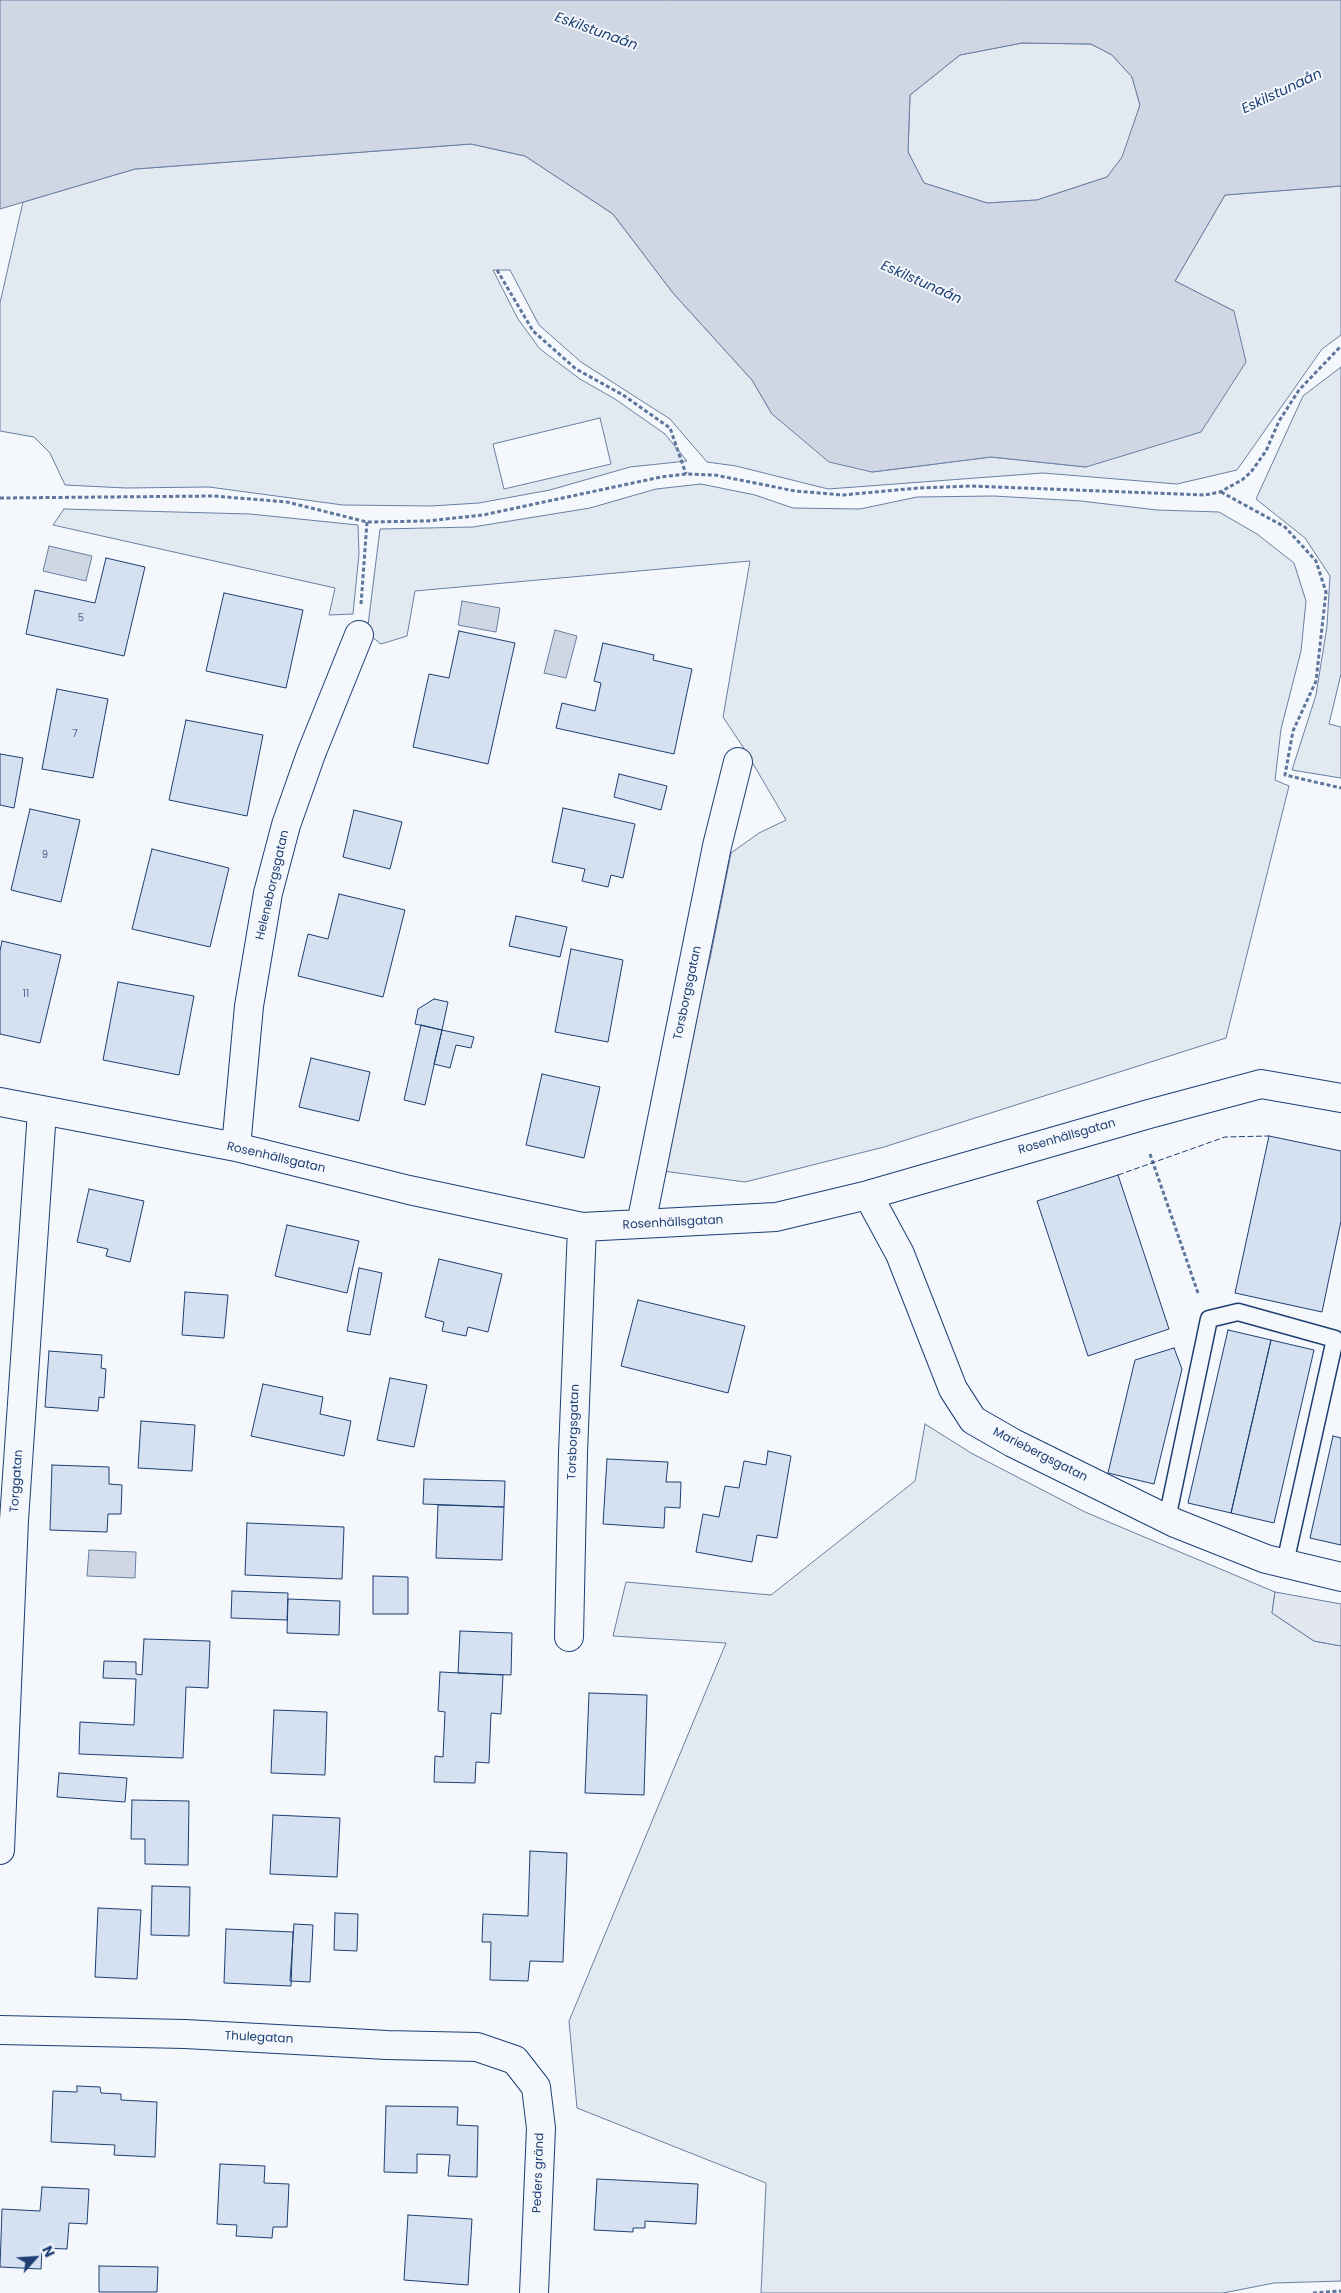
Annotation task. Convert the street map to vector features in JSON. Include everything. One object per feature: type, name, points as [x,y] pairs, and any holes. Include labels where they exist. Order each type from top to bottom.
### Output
[{"type":"street","name":"Heleneborgsgatan","points":[[236,1147],[249,1006],[268,893],[286,825],[359,635]]},
{"type":"street","name":"Torsborgsgatan","points":[[642,1224],[717,846],[738,762]]},
{"type":"street","name":"Rosenhällsgatan","points":[[0,1102],[236,1147],[409,1190],[582,1227],[776,1217],[868,1195],[1140,1116],[1261,1084],[1341,1098]]},
{"type":"street","name":"Torggatan","points":[[0,1850],[14,1520],[42,1111]]},
{"type":"street","name":"Mariebergsgatan","points":[[868,1195],[900,1254],[953,1389],[973,1420],[1013,1443],[1168,1519],[1266,1559],[1341,1576]]},
{"type":"street","name":"Torsborgsgatan","points":[[569,1637],[573,1453],[582,1227]]},
{"type":"street","name":"Thulegatan","points":[[0,2030],[185,2034],[387,2045],[477,2047],[516,2060]]},
{"type":"street","name":"Peders gränd","points":[[516,2060],[536,2087],[541,2128],[534,2293]]},
{"type":"lane","points":[[1168,1519],[1209,1319],[1238,1312],[1335,1339],[1285,1563]]},
{"type":"path","points":[[497,270],[533,331],[576,369],[624,395],[670,428],[686,474]]},
{"type":"path","points":[[0,498],[214,496],[287,502],[367,522],[427,521],[483,515],[538,505],[661,477],[686,474],[715,475],[795,491],[843,495],[918,488],[971,486],[1095,489],[1190,495],[1220,492],[1242,480],[1251,472],[1266,451],[1279,422],[1298,390],[1341,346]]},
{"type":"path","points":[[1220,492],[1284,527],[1316,561],[1326,592],[1316,681],[1293,731],[1285,775],[1341,788]]},
{"type":"path","points":[[359,635],[367,522]]},
{"type":"path","points":[[1150,1154],[1194,1283],[1209,1319]]},
{"type":"path","points":[[1313,2293],[1341,2291]]},
{"type":"shaded area","points":[[1022,43],[1091,44],[1112,55],[1132,77],[1140,105],[1123,157],[1107,177],[1037,200],[987,203],[924,183],[908,152],[910,95],[960,55]]},
{"type":"shaded area","points":[[471,144],[525,156],[613,214],[673,293],[752,380],[772,414],[872,472],[991,457],[1086,467],[1234,311],[1175,281],[1225,195],[1341,186],[1341,335],[1322,349],[1237,470],[1177,484],[1043,473],[828,489],[736,466],[707,462],[670,419],[581,362],[539,325],[510,270],[493,270],[518,319],[540,349],[580,379],[615,399],[665,434],[687,461],[630,467],[550,490],[479,503],[431,506],[343,505],[209,487],[126,488],[65,485],[50,453],[34,437],[0,431],[0,303],[23,202],[135,169]],"holes":[[[600,418],[611,464],[504,489],[493,444]]]},
{"type":"shaded area","points":[[1341,367],[1341,674],[1329,724],[1341,727],[1341,778],[1292,770],[1316,695],[1327,626],[1330,576],[1305,538],[1256,499],[1303,396]]},
{"type":"shaded area","points":[[701,484],[755,495],[793,508],[860,509],[917,497],[994,496],[1081,501],[1157,510],[1219,512],[1257,534],[1294,563],[1306,601],[1301,651],[1281,729],[1275,780],[1289,786],[1226,1038],[884,1147],[745,1182],[663,1171],[667,1123],[710,959],[731,853],[759,833],[786,820],[745,750],[723,717],[750,561],[415,591],[407,636],[381,644],[367,633],[380,529],[473,527],[590,508],[656,489]]},
{"type":"shaded area","points":[[64,509],[250,514],[358,525],[359,554],[353,614],[329,615],[335,588],[53,525]]},
{"type":"shaded area","points":[[925,1424],[971,1453],[1085,1512],[1275,1592],[1272,1613],[1314,1641],[1341,1646],[1341,2281],[1274,2283],[1223,2293],[761,2293],[766,2183],[577,2108],[569,2021],[726,1643],[613,1636],[626,1582],[771,1595],[915,1481]]},
{"type":"shaded area","points":[[1275,1592],[1341,1604],[1341,1646],[1314,1641],[1272,1613]]},
{"type":"water","name":"Eskilstunaån","points":[[0,0],[1341,0],[1341,186],[1225,195],[1175,281],[1234,311],[1246,362],[1201,432],[1086,467],[991,457],[872,472],[829,462],[772,414],[752,380],[673,293],[613,214],[525,156],[471,144],[135,169],[0,209]],"holes":[[[1022,43],[1091,44],[1112,55],[1132,77],[1140,105],[1122,157],[1107,177],[1037,200],[987,203],[924,183],[908,152],[910,95],[960,55]]]},
{"type":"water","points":[[49,546],[92,556],[86,581],[43,571]]},
{"type":"water","points":[[462,601],[500,608],[496,632],[458,625]]},
{"type":"water","points":[[555,630],[577,636],[566,678],[544,673]]},
{"type":"water","points":[[89,1550],[136,1552],[135,1578],[87,1576]]},
{"type":"building","points":[[106,558],[145,567],[124,656],[26,634],[35,590],[95,603]]},
{"type":"building","points":[[224,593],[303,610],[286,688],[206,671]]},
{"type":"building","points":[[459,631],[515,643],[488,764],[413,747],[429,674],[449,678]]},
{"type":"building","points":[[603,643],[654,655],[653,660],[692,669],[674,754],[556,728],[562,703],[595,711],[601,683],[594,681]]},
{"type":"building","points":[[57,689],[108,699],[93,778],[42,769]]},
{"type":"building","points":[[186,720],[263,735],[247,816],[169,800]]},
{"type":"building","points":[[0,754],[23,758],[14,808],[0,805]]},
{"type":"building","points":[[619,774],[667,786],[661,810],[614,797]]},
{"type":"building","points":[[563,808],[635,824],[623,878],[611,875],[608,887],[582,881],[585,869],[552,862]]},
{"type":"building","points":[[30,809],[80,820],[61,902],[11,890]]},
{"type":"building","points":[[354,810],[402,822],[390,869],[343,857]]},
{"type":"building","points":[[152,849],[229,868],[210,947],[132,929]]},
{"type":"building","points":[[339,894],[405,910],[383,997],[298,976],[308,934],[328,939]]},
{"type":"building","points":[[516,916],[567,927],[560,957],[509,946]]},
{"type":"building","points":[[2,941],[61,955],[40,1043],[0,1034],[0,951]]},
{"type":"building","points":[[571,949],[623,960],[608,1042],[555,1032]]},
{"type":"building","points":[[118,982],[194,996],[179,1075],[103,1060]]},
{"type":"building","points":[[434,999],[448,1002],[442,1030],[415,1024],[418,1009]]},
{"type":"building","points":[[421,1025],[442,1030],[425,1105],[404,1100]]},
{"type":"building","points":[[442,1030],[474,1037],[471,1048],[456,1045],[450,1068],[434,1064]]},
{"type":"building","points":[[311,1058],[370,1072],[359,1121],[299,1107]]},
{"type":"building","points":[[542,1074],[600,1087],[584,1158],[526,1145]]},
{"type":"building","points":[[1269,1136],[1341,1151],[1341,1221],[1322,1312],[1235,1293]]},
{"type":"building","points":[[1118,1175],[1169,1329],[1088,1356],[1037,1201]]},
{"type":"building","points":[[89,1189],[144,1201],[130,1262],[106,1256],[108,1249],[77,1242]]},
{"type":"building","points":[[287,1225],[359,1241],[347,1293],[275,1276]]},
{"type":"building","points":[[439,1259],[502,1274],[488,1332],[468,1327],[466,1336],[442,1331],[444,1322],[425,1317]]},
{"type":"building","points":[[359,1268],[382,1273],[370,1335],[347,1331]]},
{"type":"building","points":[[185,1292],[228,1295],[224,1338],[182,1335]]},
{"type":"building","points":[[638,1300],[745,1326],[728,1393],[621,1366]]},
{"type":"building","points":[[1228,1330],[1271,1340],[1231,1513],[1188,1503]]},
{"type":"building","points":[[1271,1340],[1314,1350],[1274,1523],[1231,1513]]},
{"type":"building","points":[[1174,1348],[1182,1369],[1154,1484],[1108,1473],[1135,1360]]},
{"type":"building","points":[[49,1351],[102,1355],[101,1368],[106,1369],[104,1398],[99,1397],[98,1411],[45,1407]]},
{"type":"building","points":[[390,1378],[427,1385],[414,1447],[377,1440]]},
{"type":"building","points":[[263,1384],[323,1397],[320,1414],[351,1421],[344,1456],[251,1436]]},
{"type":"building","points":[[141,1421],[195,1425],[192,1471],[138,1468]]},
{"type":"building","points":[[1333,1436],[1341,1438],[1341,1545],[1310,1538]]},
{"type":"building","points":[[768,1451],[791,1456],[777,1538],[757,1535],[752,1562],[696,1552],[703,1514],[719,1517],[725,1486],[739,1488],[744,1461],[766,1465]]},
{"type":"building","points":[[607,1459],[668,1462],[666,1482],[681,1482],[680,1508],[665,1507],[664,1528],[603,1524]]},
{"type":"building","points":[[52,1465],[109,1467],[109,1484],[122,1485],[121,1514],[108,1514],[107,1532],[50,1530]]},
{"type":"building","points":[[424,1479],[505,1481],[504,1507],[423,1504]]},
{"type":"building","points":[[438,1505],[504,1507],[502,1560],[436,1558]]},
{"type":"building","points":[[247,1523],[344,1527],[342,1579],[245,1575]]},
{"type":"building","points":[[373,1576],[408,1577],[408,1614],[373,1614]]},
{"type":"building","points":[[232,1591],[288,1593],[287,1620],[231,1618]]},
{"type":"building","points":[[288,1599],[340,1601],[339,1635],[287,1633]]},
{"type":"building","points":[[460,1631],[512,1633],[511,1675],[458,1673]]},
{"type":"building","points":[[144,1639],[210,1641],[208,1688],[186,1687],[183,1758],[79,1754],[80,1722],[134,1725],[136,1679],[103,1678],[104,1661],[136,1662],[136,1674],[142,1675]]},
{"type":"building","points":[[440,1672],[503,1675],[501,1714],[491,1713],[489,1763],[476,1762],[475,1783],[434,1782],[435,1756],[443,1757],[445,1712],[438,1711]]},
{"type":"building","points":[[589,1693],[647,1695],[644,1795],[585,1793]]},
{"type":"building","points":[[274,1710],[327,1712],[325,1775],[271,1773]]},
{"type":"building","points":[[59,1773],[127,1778],[125,1802],[57,1797]]},
{"type":"building","points":[[132,1800],[189,1801],[188,1865],[145,1864],[145,1839],[131,1839]]},
{"type":"building","points":[[273,1815],[340,1818],[337,1877],[270,1874]]},
{"type":"building","points":[[530,1851],[567,1853],[563,1962],[530,1961],[528,1981],[490,1980],[491,1942],[482,1942],[483,1914],[528,1916]]},
{"type":"building","points":[[152,1886],[190,1887],[189,1936],[151,1935]]},
{"type":"building","points":[[98,1908],[141,1910],[137,1979],[95,1977]]},
{"type":"building","points":[[335,1913],[358,1914],[357,1951],[334,1950]]},
{"type":"building","points":[[294,1924],[313,1925],[310,1982],[290,1981]]},
{"type":"building","points":[[226,1929],[293,1932],[291,1986],[224,1983]]},
{"type":"building","points":[[77,2086],[100,2087],[101,2093],[121,2094],[121,2100],[157,2102],[155,2157],[114,2155],[115,2145],[51,2142],[53,2091],[77,2092]]},
{"type":"building","points":[[386,2106],[458,2107],[457,2125],[478,2126],[477,2177],[448,2176],[450,2155],[417,2154],[417,2173],[384,2172]]},
{"type":"building","points":[[220,2164],[265,2166],[264,2183],[289,2184],[287,2227],[273,2227],[272,2238],[236,2236],[237,2225],[217,2224]]},
{"type":"building","points":[[597,2179],[698,2184],[696,2224],[645,2221],[645,2228],[633,2228],[633,2232],[594,2230]]},
{"type":"building","points":[[42,2187],[89,2189],[87,2224],[69,2223],[67,2249],[42,2248],[41,2269],[0,2267],[2,2209],[40,2211]]},
{"type":"building","points":[[408,2215],[472,2219],[468,2285],[404,2280]]},
{"type":"building","points":[[99,2266],[158,2267],[157,2292],[99,2292]]},
{"type":"fence","points":[[1118,1175],[1225,1137],[1269,1136]]}]
